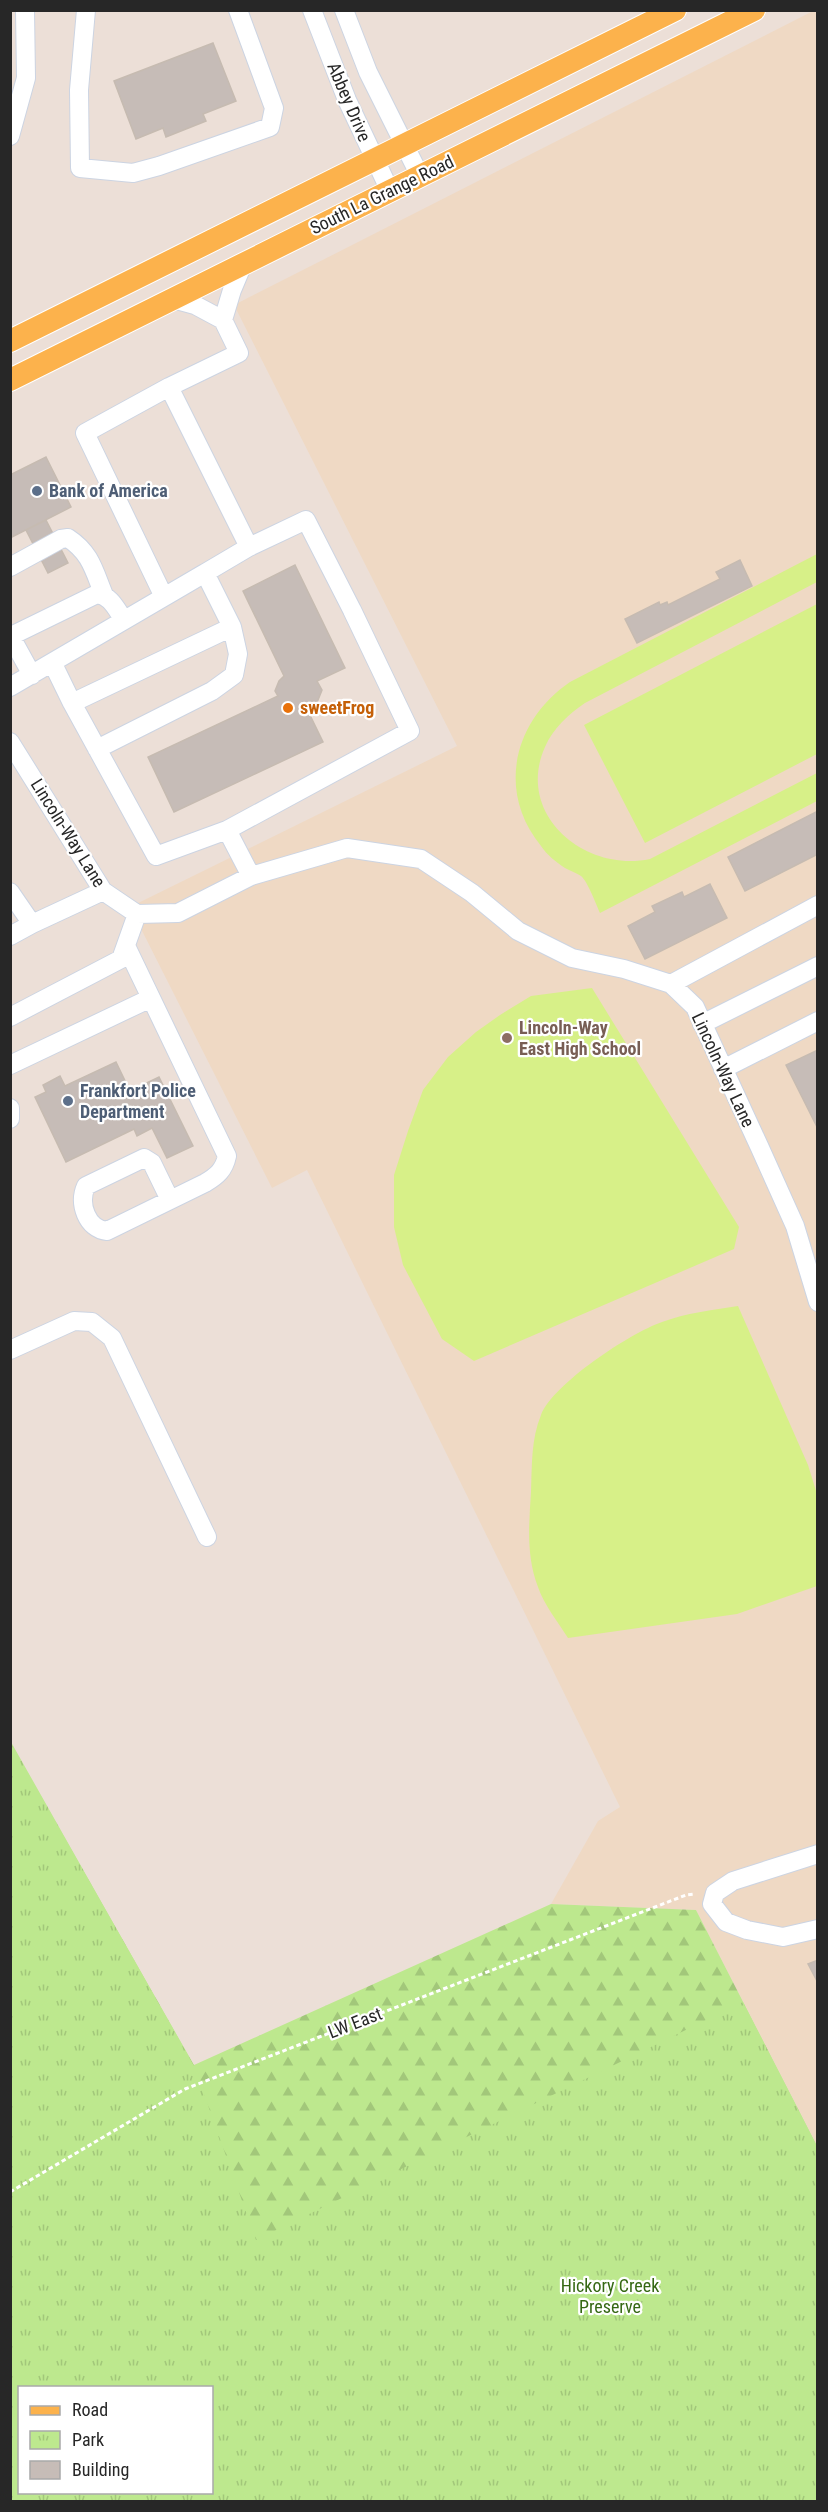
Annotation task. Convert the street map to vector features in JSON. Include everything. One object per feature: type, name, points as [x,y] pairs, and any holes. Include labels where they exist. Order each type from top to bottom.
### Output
[{"type":"main road","name":"South La Grange Road","points":[[10,341],[675,10]]},
{"type":"main road","name":"South La Grange Road","points":[[10,380],[753,10]]},
{"type":"street","points":[[11,135],[26,78],[25,10]]},
{"type":"street","points":[[86,10],[79,90],[80,168],[133,173],[270,127],[274,108],[238,10]]},
{"type":"street","name":"Abbey Drive","points":[[312,10],[347,100],[390,191]]},
{"type":"street","name":"Abbey Drive","points":[[344,10],[368,72],[420,176]]},
{"type":"street","points":[[223,320],[243,264]]},
{"type":"street","points":[[164,597],[85,434],[169,387],[239,353],[223,320],[195,305],[173,299]]},
{"type":"street","points":[[169,387],[249,548]]},
{"type":"street","points":[[10,687],[249,548],[306,520],[410,730],[228,830],[156,856],[72,704],[53,664]]},
{"type":"street","points":[[10,567],[61,539],[68,538],[88,555],[105,595],[112,601],[124,621]]},
{"type":"street","points":[[97,748],[212,691],[234,675],[238,654],[232,627],[205,573]]},
{"type":"street","points":[[32,675],[11,636],[96,594],[105,595]]},
{"type":"street","points":[[72,704],[232,627]]},
{"type":"street","name":"Lincoln-Way Lane","points":[[10,742],[103,891],[137,914],[178,913],[250,876],[347,848],[422,859],[472,892],[518,932],[572,958],[624,969],[671,984],[695,1008],[795,1226],[818,1302]]},
{"type":"street","points":[[228,830],[250,876]]},
{"type":"street","points":[[10,936],[103,891]]},
{"type":"street","points":[[10,892],[32,924]]},
{"type":"street","points":[[671,984],[818,905]]},
{"type":"street","points":[[10,1017],[121,959],[137,914]]},
{"type":"street","points":[[126,946],[227,1156],[225,1167],[217,1176],[170,1200],[107,1231],[98,1230],[90,1222],[83,1208],[81,1196],[86,1186],[144,1158],[152,1163],[170,1200]]},
{"type":"street","points":[[702,1024],[818,966]]},
{"type":"street","points":[[10,1065],[151,998]]},
{"type":"street","points":[[723,1069],[818,1021]]},
{"type":"street","points":[[10,1108],[10,1119]]},
{"type":"street","points":[[10,1350],[74,1321],[92,1322],[112,1338],[207,1536]]},
{"type":"street","points":[[818,1854],[733,1881],[715,1893],[712,1904],[726,1922],[747,1930],[783,1937],[818,1929]]},
{"type":"path","name":"LW East","points":[[10,2192],[185,2089],[687,1895],[715,1893]]},
{"type":"shaded area","name":"Lincoln-Way East High School","points":[[813,11],[817,11],[817,2146],[696,1910],[551,1904],[598,1821],[620,1807],[307,1170],[272,1188],[130,907],[457,746],[234,305]]},
{"type":"green space","points":[[817,554],[817,582],[585,703],[562,722],[548,740],[538,772],[539,795],[548,816],[562,833],[580,847],[602,857],[625,861],[650,859],[817,773],[817,801],[600,913],[584,879],[558,863],[543,849],[527,825],[519,803],[516,780],[518,758],[524,736],[536,716],[551,698],[570,682]]},
{"type":"green space","points":[[817,604],[817,754],[645,843],[584,725]]},
{"type":"green space","points":[[592,988],[739,1227],[734,1249],[474,1361],[442,1339],[403,1265],[394,1227],[394,1175],[423,1090],[448,1057],[476,1032],[531,996]]},
{"type":"green space","points":[[738,1306],[808,1465],[817,1494],[817,1586],[737,1614],[568,1638],[541,1594],[534,1575],[530,1552],[533,1453],[535,1434],[541,1415],[560,1389],[576,1375],[631,1337],[671,1319]]},
{"type":"green space","name":"Hickory Creek Preserve","points":[[10,1742],[194,2065],[551,1904],[696,1910],[817,2146],[817,2501],[11,2501]]},
{"type":"green space","name":"Hickory Creek Preserve","points":[[11,1742],[194,2066],[256,2240],[743,2002],[817,2146],[817,2501],[11,2501]]},
{"type":"building","points":[[213,43],[236,101],[203,114],[206,121],[166,137],[163,128],[136,139],[114,81]]},
{"type":"building","name":"Bank of America","points":[[46,457],[71,507],[10,538],[10,475]]},
{"type":"building","points":[[46,520],[68,563],[48,573],[26,530]]},
{"type":"building","points":[[740,560],[752,586],[637,643],[625,619],[659,602],[660,605],[667,602],[668,605],[720,579],[716,572]]},
{"type":"building","points":[[295,565],[345,668],[317,681],[322,690],[316,705],[307,709],[323,742],[174,812],[148,757],[278,696],[275,691],[284,676],[243,591]]},
{"type":"building","points":[[818,811],[818,854],[745,891],[728,857]]},
{"type":"building","points":[[710,884],[727,918],[645,959],[628,926],[655,912],[652,906],[682,892],[684,897]]},
{"type":"building","points":[[818,1050],[818,1129],[786,1065]]},
{"type":"building","points":[[116,1062],[130,1091],[159,1077],[193,1146],[167,1158],[152,1128],[137,1136],[134,1129],[66,1162],[35,1097],[46,1092],[43,1085],[60,1076],[65,1086]]},
{"type":"building","points":[[818,1960],[818,1983],[808,1964]]},
{"type":"place","name":"Bank of America","points":[[37,491]]},
{"type":"place","name":"sweetFrog","points":[[288,708]]},
{"type":"place","name":"Lincoln-Way East High School","points":[[507,1038]]},
{"type":"place","name":"Frankfort Police Department","points":[[68,1101]]}]
